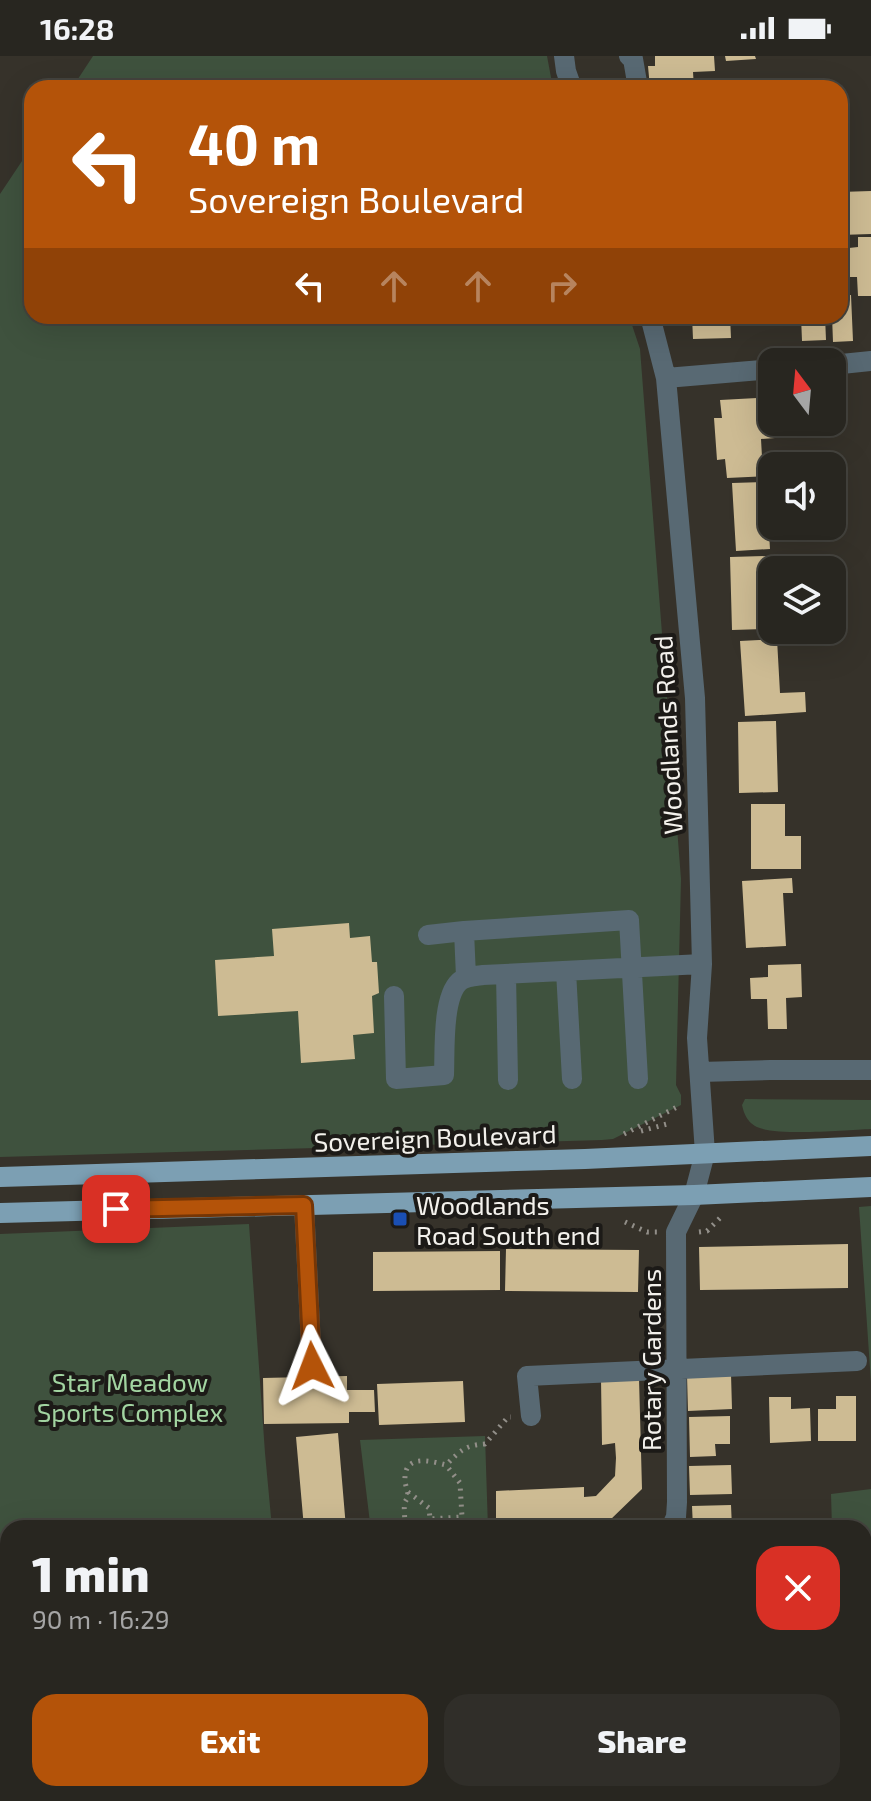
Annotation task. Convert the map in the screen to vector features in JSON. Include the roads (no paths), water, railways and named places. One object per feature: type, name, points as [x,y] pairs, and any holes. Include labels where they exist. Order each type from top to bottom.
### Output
[{"type":"main road","name":"Sovereign Boulevard","points":[[0,1177],[871,1146]]},
{"type":"main road","points":[[0,1213],[694,1195],[871,1187]]},
{"type":"street","points":[[564,56],[569,80]]},
{"type":"street","points":[[629,56],[633,59],[637,80]]},
{"type":"street","name":"Woodlands Road","points":[[652,324],[666,378],[695,698],[702,964],[697,1038],[705,1153]]},
{"type":"street","points":[[846,364],[871,361]]},
{"type":"street","points":[[666,378],[758,370]]},
{"type":"street","points":[[428,935],[629,920],[638,1079]]},
{"type":"street","points":[[464,931],[466,977]]},
{"type":"street","points":[[394,996],[396,1079],[444,1075],[448,1007],[457,983],[466,977],[702,964]]},
{"type":"street","points":[[566,971],[572,1079]]},
{"type":"street","points":[[506,974],[508,1080]]},
{"type":"street","points":[[700,1072],[871,1070]]},
{"type":"street","name":"Rotary Gardens","points":[[675,1520],[676,1232],[694,1195],[705,1153]]},
{"type":"street","points":[[304,1205],[312,1366]]},
{"type":"street","points":[[531,1416],[527,1376],[857,1361]]},
{"type":"place","name":"Woodlands Road South end","points":[[400,1219]]},
{"type":"park label","name":"Star Meadow Sports Complex","points":[[130,1396]]}]
